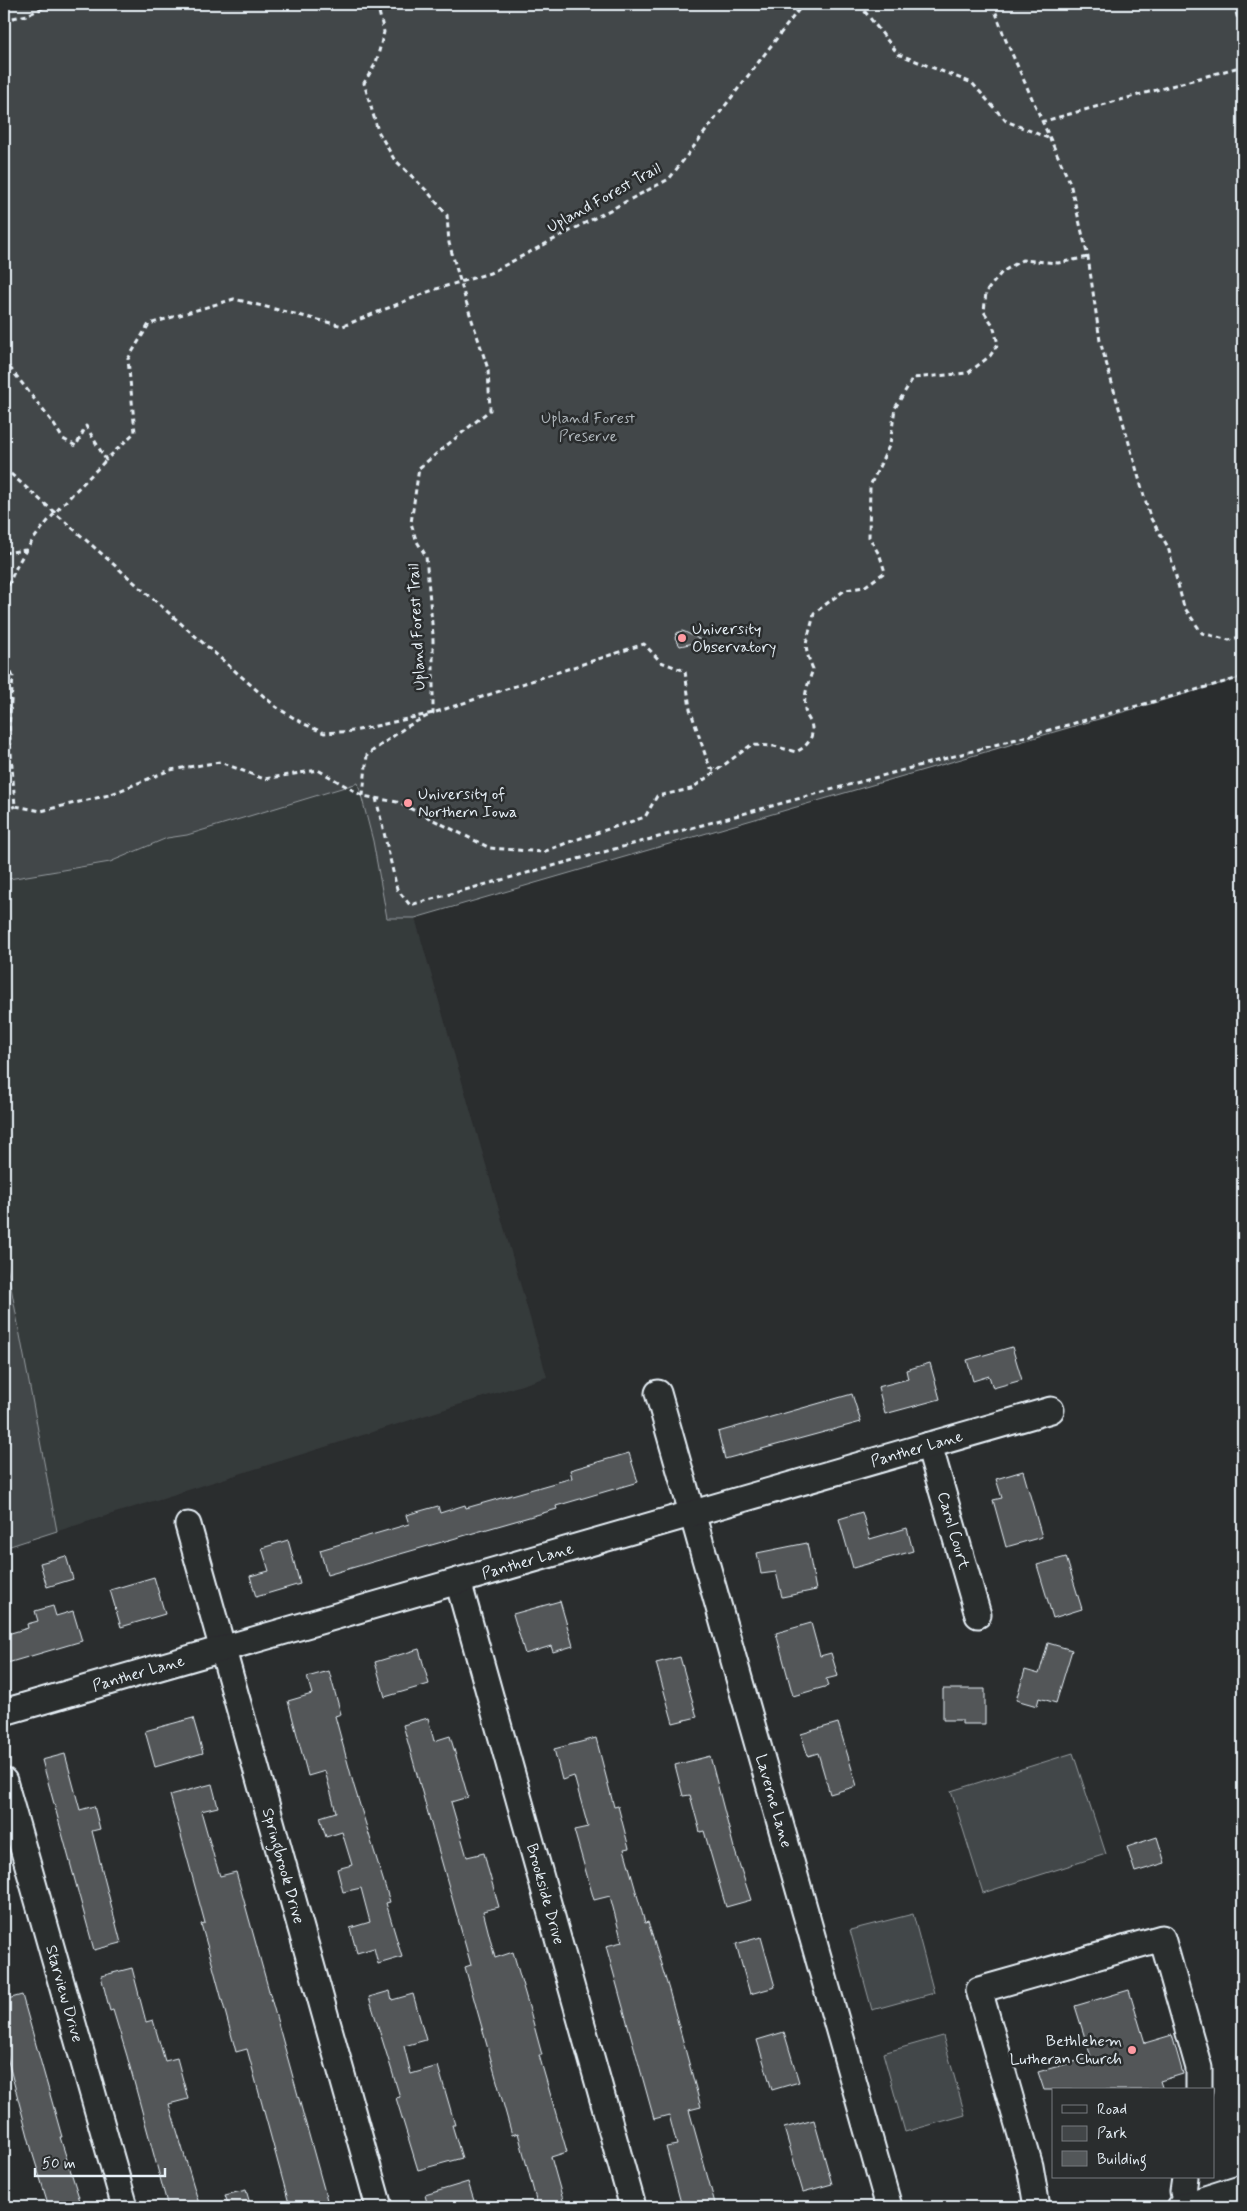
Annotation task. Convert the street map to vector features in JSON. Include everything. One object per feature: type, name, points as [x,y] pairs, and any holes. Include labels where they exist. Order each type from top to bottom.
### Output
[{"type":"street","name":"Laverne Lane","points":[[658,1393],[889,2207]]},
{"type":"street","name":"Panther Lane","points":[[4,1712],[1051,1410]]},
{"type":"street","name":"Carol Court","points":[[929,1445],[978,1615]]},
{"type":"street","name":"Springbrook Drive","points":[[188,1525],[379,2207]]},
{"type":"street","name":"Brookside Drive","points":[[458,1581],[632,2207]]},
{"type":"street","name":"Starview Drive","points":[[4,1781],[125,2207]]},
{"type":"street","points":[[1037,2207],[1030,2166],[979,1990],[1162,1938],[1198,2068],[1199,2088]]},
{"type":"street","points":[[1185,2178],[1184,2207],[1243,2187]]},
{"type":"path","points":[[4,20],[27,15],[52,4]]},
{"type":"path","points":[[102,4],[113,6],[121,4]]},
{"type":"path","name":"Upland Forest Trail","points":[[363,796],[368,755],[406,727],[432,713],[433,636],[426,556],[416,540],[411,523],[413,499],[420,468],[490,410],[488,369],[460,282],[450,243],[447,215],[427,191],[394,159],[378,131],[367,96],[364,82],[376,63],[384,32],[377,4]]},
{"type":"path","name":"Upland Forest Trail","points":[[4,603],[7,588],[26,550],[56,513],[135,432],[128,359],[149,324],[234,299],[343,326],[432,290],[490,274],[669,179],[803,4]]},
{"type":"path","points":[[859,4],[898,54],[972,83],[1006,121],[1049,138]]},
{"type":"path","points":[[993,4],[1004,36],[1070,183],[1088,257],[1100,341],[1150,517],[1168,547],[1184,608],[1202,633],[1229,640],[1243,636]]},
{"type":"path","points":[[1234,4],[1243,39]]},
{"type":"path","points":[[1041,122],[1243,66]]},
{"type":"path","points":[[4,811],[15,806],[41,811],[109,795],[170,770],[220,762],[264,778],[318,770],[363,796],[397,802],[490,848],[544,852],[645,817],[658,796],[691,789],[751,745],[774,746],[796,752],[807,747],[812,738],[812,726],[805,708],[806,691],[813,669],[806,652],[806,640],[811,630],[814,613],[845,590],[864,587],[886,572],[880,556],[869,537],[870,486],[890,444],[895,408],[913,378],[968,373],[990,356],[998,344],[992,325],[984,312],[986,292],[1002,272],[1022,260],[1058,263],[1088,257]]},
{"type":"path","points":[[4,360],[53,423],[63,439],[76,446],[86,426],[106,460]]},
{"type":"path","points":[[4,468],[276,707],[302,723],[324,733],[354,731],[432,713],[644,644],[661,662],[685,672],[690,709],[707,760],[711,768],[716,771]]},
{"type":"path","points":[[4,553],[26,550]]},
{"type":"path","points":[[4,656],[13,677],[8,726],[15,806]]},
{"type":"path","points":[[376,798],[397,889],[410,905],[1243,677]]},
{"type":"shaded area","name":"Upland Forest Preserve","points":[[4,4],[1243,4],[1243,678],[415,918],[547,1377],[4,1548]]},
{"type":"green space","name":"Upland Forest Preserve","points":[[4,4],[1243,4],[1243,677],[415,918],[387,918],[373,841],[358,783],[187,835],[167,838],[110,862],[9,879],[4,883]]},
{"type":"green space","points":[[4,1250],[57,1531],[4,1548]]},
{"type":"green space","points":[[1073,1753],[1106,1854],[983,1893],[951,1791]]},
{"type":"green space","points":[[913,1914],[934,1993],[872,2010],[850,1930]]},
{"type":"green space","points":[[943,2036],[965,2115],[905,2132],[883,2053]]},
{"type":"building","name":"University Observatory","points":[[682,631],[703,641],[680,646],[675,638],[677,633]]},
{"type":"building","points":[[1012,1347],[1022,1380],[993,1388],[989,1376],[973,1381],[967,1360]]},
{"type":"building","points":[[930,1363],[940,1399],[885,1414],[878,1387],[908,1379],[906,1370]]},
{"type":"building","points":[[852,1394],[861,1422],[725,1459],[718,1432]]},
{"type":"building","points":[[629,1453],[638,1482],[556,1506],[557,1509],[327,1575],[320,1550],[409,1524],[406,1515],[438,1506],[440,1513],[465,1505],[466,1508],[572,1478],[570,1470]]},
{"type":"building","points":[[1023,1471],[1042,1537],[1006,1547],[993,1500],[1002,1498],[996,1479]]},
{"type":"building","points":[[862,1512],[870,1539],[907,1528],[913,1551],[853,1568],[839,1519]]},
{"type":"building","points":[[288,1540],[300,1584],[256,1597],[250,1576],[269,1571],[262,1548]]},
{"type":"building","points":[[807,1543],[816,1590],[782,1597],[776,1572],[761,1574],[757,1553]]},
{"type":"building","points":[[66,1556],[73,1579],[47,1587],[40,1563]]},
{"type":"building","points":[[1066,1557],[1082,1609],[1053,1618],[1037,1565]]},
{"type":"building","points":[[154,1577],[165,1614],[121,1627],[110,1590]]},
{"type":"building","points":[[560,1601],[573,1646],[553,1652],[551,1646],[525,1654],[513,1614]]},
{"type":"building","points":[[53,1606],[56,1616],[73,1611],[82,1641],[4,1664],[4,1635],[28,1628],[27,1624],[38,1621],[35,1611]]},
{"type":"building","points":[[811,1623],[820,1656],[831,1653],[838,1676],[826,1679],[828,1686],[793,1696],[776,1633]]},
{"type":"building","points":[[1048,1643],[1072,1650],[1056,1703],[1039,1698],[1037,1706],[1016,1700],[1025,1670],[1039,1674]]},
{"type":"building","points":[[419,1649],[429,1684],[385,1697],[375,1662]]},
{"type":"building","points":[[680,1657],[697,1717],[673,1723],[656,1663]]},
{"type":"building","points":[[329,1671],[341,1714],[335,1716],[354,1786],[390,1902],[386,1903],[402,1957],[378,1964],[374,1948],[357,1953],[350,1928],[370,1922],[361,1888],[343,1892],[337,1869],[352,1865],[342,1832],[326,1837],[320,1817],[336,1812],[325,1771],[308,1776],[288,1701],[312,1694],[307,1677]]},
{"type":"building","points":[[943,1689],[985,1689],[985,1724],[962,1724],[962,1720],[943,1720]]},
{"type":"building","points":[[193,1718],[203,1753],[155,1767],[145,1731]]},
{"type":"building","points":[[428,1718],[434,1741],[450,1736],[468,1797],[451,1802],[467,1857],[484,1853],[499,1907],[483,1911],[495,1958],[513,1952],[529,2007],[542,2055],[539,2055],[567,2152],[551,2157],[565,2207],[538,2207],[518,2133],[512,2135],[465,1967],[471,1965],[403,1725]]},
{"type":"building","points":[[838,1723],[857,1786],[830,1794],[818,1753],[808,1756],[801,1734]]},
{"type":"building","points":[[596,1738],[614,1807],[618,1806],[629,1848],[624,1849],[645,1923],[648,1922],[669,1990],[701,2107],[689,2110],[716,2207],[682,2207],[666,2147],[677,2145],[669,2115],[654,2119],[606,1946],[622,1942],[610,1896],[594,1900],[574,1830],[588,1827],[574,1776],[562,1780],[554,1749]]},
{"type":"building","points":[[65,1754],[80,1810],[94,1806],[100,1829],[92,1831],[121,1943],[94,1950],[42,1760]]},
{"type":"building","points":[[710,1756],[734,1848],[751,1900],[726,1907],[704,1831],[700,1832],[690,1795],[683,1796],[675,1765]]},
{"type":"building","points":[[212,1784],[218,1807],[201,1811],[220,1876],[236,1872],[329,2207],[290,2207],[247,2049],[236,2052],[201,1924],[205,1923],[170,1795]]},
{"type":"building","points":[[1157,1837],[1165,1863],[1135,1872],[1127,1847]]},
{"type":"building","points":[[761,1937],[775,1987],[750,1994],[736,1944]]},
{"type":"building","points":[[132,1968],[146,2022],[153,2020],[165,2061],[177,2058],[188,2099],[169,2104],[200,2207],[168,2207],[127,2056],[113,2010],[110,2011],[101,1976]]},
{"type":"building","name":"Bethlehem Lutheran Church","points":[[1129,1990],[1145,2043],[1172,2035],[1183,2074],[1160,2081],[1162,2088],[1052,2088],[1052,2090],[1044,2090],[1038,2072],[1091,2057],[1075,2006]]},
{"type":"building","points":[[390,1991],[392,2000],[413,1994],[426,2040],[404,2046],[411,2074],[438,2066],[455,2125],[452,2125],[462,2158],[418,2170],[396,2098],[400,2097],[369,1997]]},
{"type":"building","points":[[22,1995],[62,2137],[60,2137],[82,2207],[49,2207],[33,2155],[4,2046],[4,2000]]},
{"type":"building","points":[[784,2032],[799,2082],[772,2090],[757,2040]]},
{"type":"building","points":[[814,2120],[832,2184],[803,2192],[784,2128]]},
{"type":"building","points":[[468,2182],[476,2207],[428,2207],[425,2195]]},
{"type":"building","points":[[246,2190],[251,2207],[229,2207],[225,2195]]},
{"type":"place","name":"University Observatory","points":[[682,638]]},
{"type":"place","name":"University of Northern Iowa","points":[[408,803]]},
{"type":"place","name":"Bethlehem Lutheran Church","points":[[1132,2050]]}]
